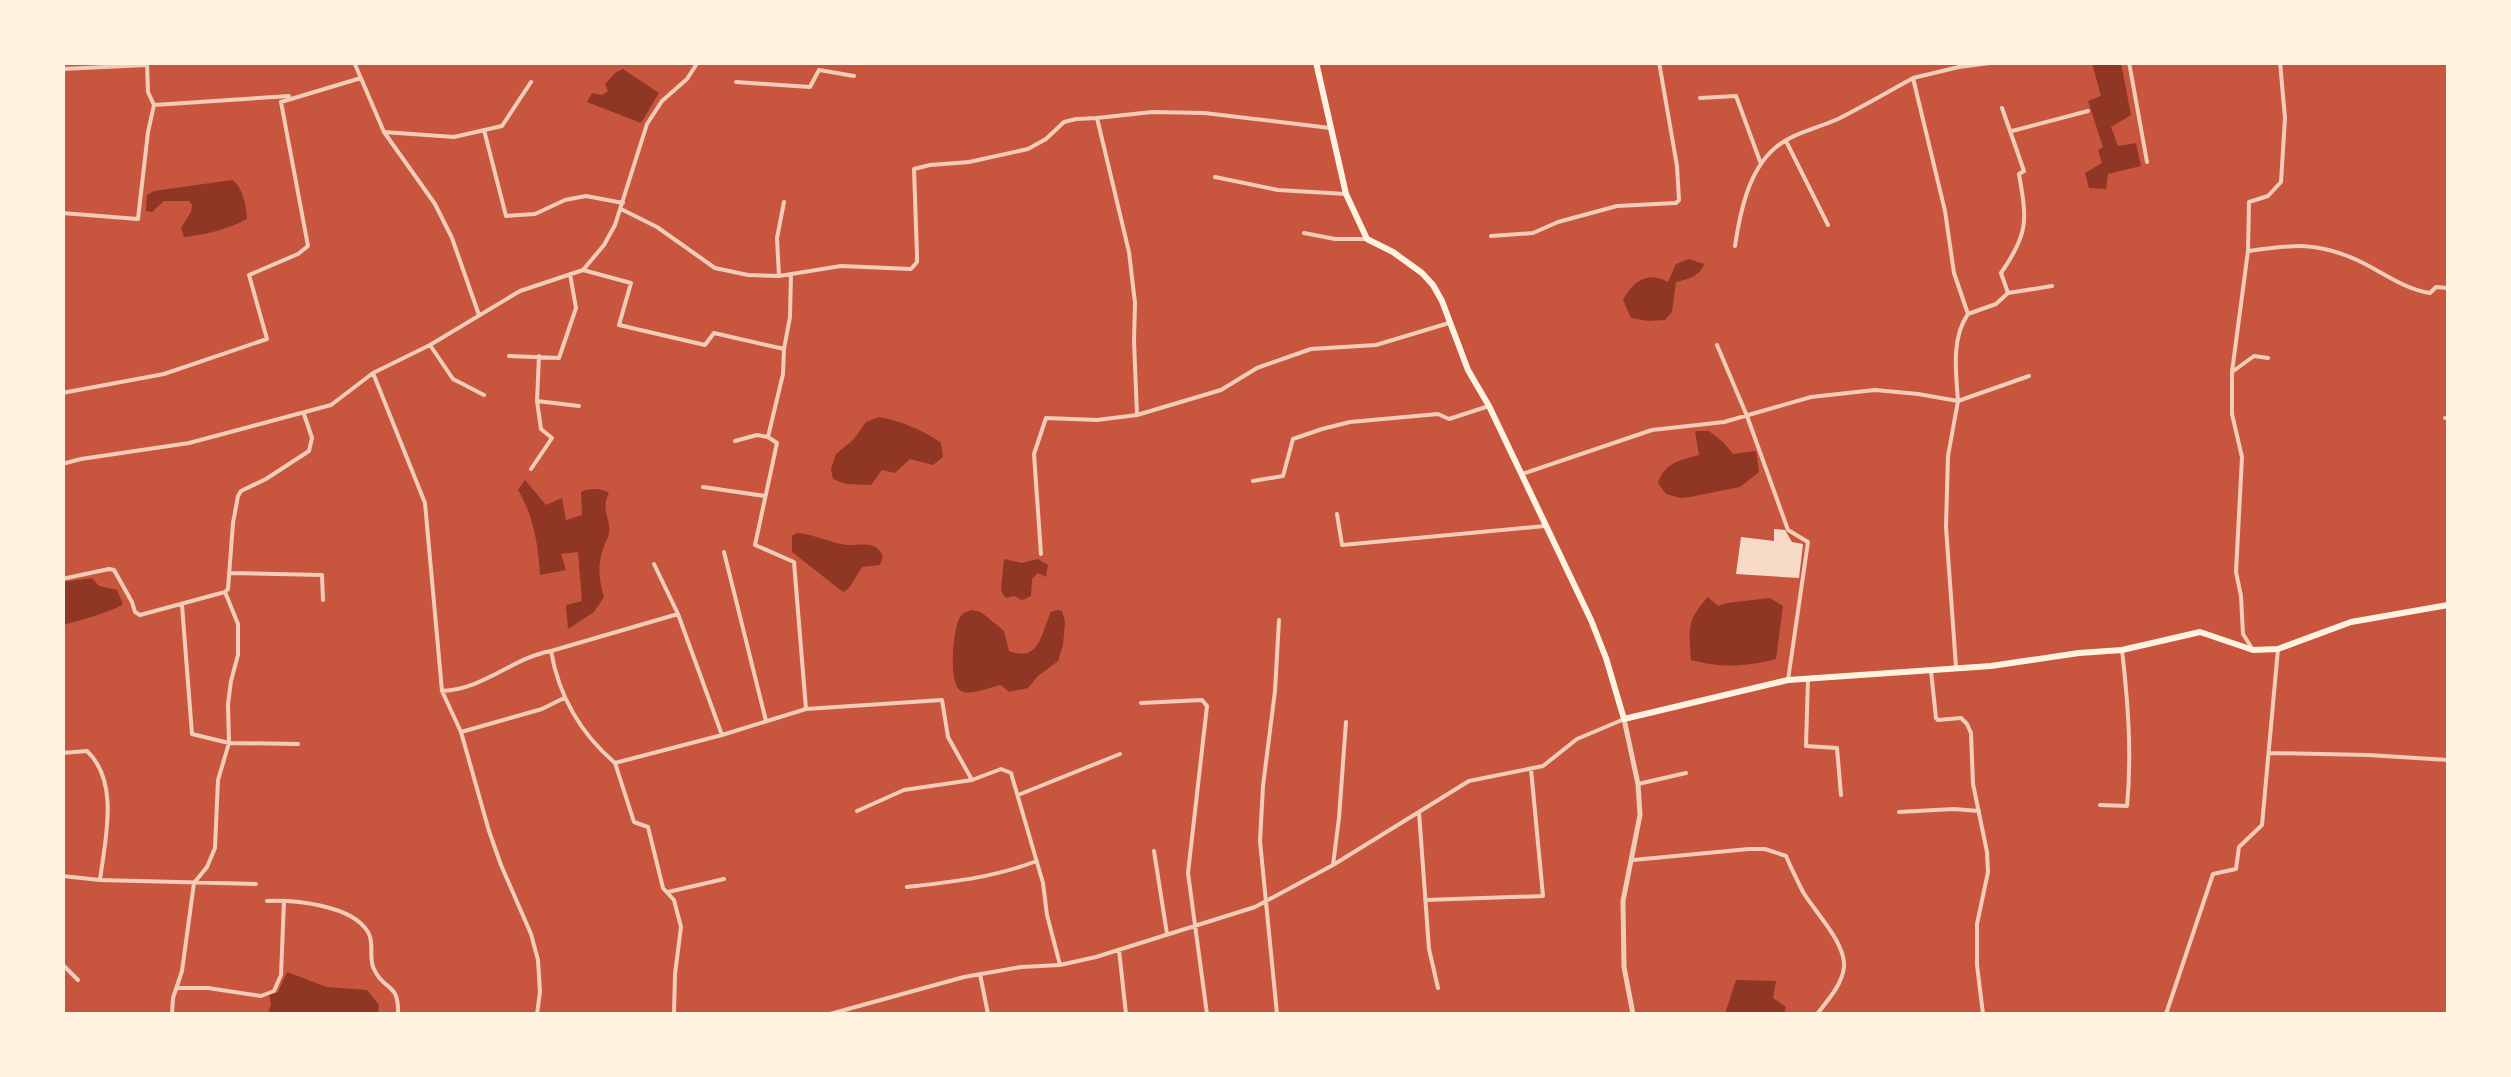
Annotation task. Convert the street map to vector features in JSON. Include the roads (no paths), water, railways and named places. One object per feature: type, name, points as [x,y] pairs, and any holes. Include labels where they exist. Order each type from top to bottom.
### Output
[{"type":"main road","points":[[1316,62],[1346,194],[1367,239],[1393,252],[1433,284],[1468,370],[1489,406],[1590,620],[1624,719],[1788,680],[1956,669],[2122,650],[2200,632],[2253,650],[2278,649],[2351,622],[2448,605]]},
{"type":"street","points":[[354,62],[384,132],[435,204],[452,238],[480,315]]},
{"type":"street","points":[[62,464],[189,443],[331,405],[373,373],[520,291],[583,270],[604,245],[622,206],[647,124],[698,62]]},
{"type":"street","points":[[1491,236],[1533,234],[1558,222],[1617,206],[1679,200],[1659,62]]},
{"type":"street","points":[[1735,246],[1740,214],[1761,164],[1775,148],[1913,78],[1998,62]]},
{"type":"street","points":[[2129,62],[2148,162]]},
{"type":"street","points":[[2253,650],[2243,634],[2236,572],[2242,456],[2232,414],[2232,372],[2248,251],[2249,202],[2268,196],[2281,182],[2285,118],[2280,62]]},
{"type":"street","points":[[62,69],[147,64],[148,92],[154,105],[138,219],[62,213]]},
{"type":"street","points":[[736,82],[810,88],[819,70],[854,76]]},
{"type":"street","points":[[62,393],[164,374],[267,339],[249,275],[308,246],[280,105],[284,99],[361,78]]},
{"type":"street","points":[[1913,78],[1945,212],[1954,273],[1968,314]]},
{"type":"street","points":[[384,132],[454,136],[502,126],[530,82]]},
{"type":"street","points":[[154,105],[299,96]]},
{"type":"street","points":[[1700,98],[1736,96],[1761,164]]},
{"type":"street","points":[[2002,108],[2024,170],[2019,174],[2026,213],[2023,232],[2001,273],[2008,294]]},
{"type":"street","points":[[484,130],[506,216],[535,214],[565,200],[586,196],[622,206],[714,268],[779,276],[834,266],[911,269],[917,262],[914,169],[1028,150],[1064,122],[1152,112],[1330,128]]},
{"type":"street","points":[[2012,132],[2088,112]]},
{"type":"street","points":[[1097,118],[1129,252],[1135,303],[1137,415]]},
{"type":"street","points":[[1786,141],[1828,225]]},
{"type":"street","points":[[1215,178],[1278,190],[1346,194]]},
{"type":"street","points":[[779,276],[778,238],[784,202]]},
{"type":"street","points":[[1304,233],[1335,239],[1367,239]]},
{"type":"street","points":[[2248,251],[2298,244],[2358,261],[2420,292],[2430,293],[2436,286],[2448,288]]},
{"type":"street","points":[[583,270],[631,284],[619,326],[704,345],[714,334],[784,349]]},
{"type":"street","points":[[509,356],[559,358],[576,308],[570,274]]},
{"type":"street","points":[[768,436],[783,374],[791,275]]},
{"type":"street","points":[[1956,669],[1946,527],[1948,456],[1958,401],[1956,360],[1960,332],[1968,314],[1996,304],[2008,294],[2052,286]]},
{"type":"street","points":[[1042,554],[1034,454],[1046,418],[1097,420],[1137,415],[1221,390],[1257,368],[1311,349],[1376,345],[1449,323]]},
{"type":"street","points":[[430,344],[453,379],[484,395]]},
{"type":"street","points":[[1717,345],[1788,530],[1808,542],[1788,680]]},
{"type":"street","points":[[531,470],[552,438],[541,429],[537,401],[539,356]]},
{"type":"street","points":[[2232,372],[2254,356],[2268,358]]},
{"type":"street","points":[[373,373],[425,503],[442,692],[461,732],[489,831],[531,934],[538,960],[537,1014]]},
{"type":"street","points":[[1522,474],[1652,430],[1724,422],[1811,397],[1875,390],[1958,401],[2029,376]]},
{"type":"street","points":[[537,401],[579,406]]},
{"type":"street","points":[[1252,481],[1283,476],[1294,439],[1322,428],[1438,414],[1449,418],[1489,406]]},
{"type":"street","points":[[62,578],[109,569],[118,574],[140,615],[225,592],[238,496],[309,451],[312,438],[304,412]]},
{"type":"street","points":[[735,441],[757,435],[768,436],[777,443],[755,544],[794,562],[806,709]]},
{"type":"street","points":[[703,487],[765,496]]},
{"type":"street","points":[[1338,514],[1342,545],[1545,526]]},
{"type":"street","points":[[724,552],[766,721]]},
{"type":"street","points":[[654,564],[678,614],[722,735]]},
{"type":"street","points":[[229,573],[322,575],[323,600]]},
{"type":"street","points":[[172,1014],[194,883],[215,848],[218,780],[229,743],[228,704],[238,655],[238,624],[225,592]]},
{"type":"street","points":[[182,605],[192,734],[229,743],[298,744]]},
{"type":"street","points":[[442,692],[483,682],[539,654],[678,614]]},
{"type":"street","points":[[1277,1014],[1260,841],[1279,620]]},
{"type":"street","points":[[2166,1014],[2213,874],[2236,869],[2239,847],[2262,825],[2278,649]]},
{"type":"street","points":[[2100,805],[2127,806],[2129,712],[2122,650]]},
{"type":"street","points":[[551,651],[564,698],[577,723],[615,763],[634,822],[648,826],[663,888],[678,908],[681,927],[674,1014]]},
{"type":"street","points":[[1931,671],[1936,718],[1961,718],[1971,733],[1973,784],[1988,872],[1977,924],[1983,1014]]},
{"type":"street","points":[[1808,678],[1806,746],[1837,748],[1841,795]]},
{"type":"street","points":[[461,732],[564,698]]},
{"type":"street","points":[[615,763],[806,709],[942,700],[948,737],[972,780]]},
{"type":"street","points":[[1141,702],[1202,700],[1207,706],[1188,873],[1207,1014]]},
{"type":"street","points":[[830,1014],[980,974],[1060,964],[1119,950],[1264,902],[1333,865],[1470,781],[1543,766],[1578,740],[1624,719],[1638,784],[1640,815],[1622,901],[1624,967],[1633,1014]]},
{"type":"street","points":[[1333,865],[1346,722]]},
{"type":"street","points":[[62,754],[87,751],[103,773],[107,830],[100,880]]},
{"type":"street","points":[[2269,753],[2448,760]]},
{"type":"street","points":[[1016,796],[1120,754]]},
{"type":"street","points":[[1426,900],[1543,896],[1531,768]]},
{"type":"street","points":[[857,812],[904,790],[972,780],[1006,770],[1042,883],[1060,964]]},
{"type":"street","points":[[1638,784],[1686,773]]},
{"type":"street","points":[[1899,812],[1979,811]]},
{"type":"street","points":[[1420,812],[1428,949],[1438,988]]},
{"type":"street","points":[[1633,860],[1749,849],[1786,856],[1844,959],[1837,987],[1818,1014]]},
{"type":"street","points":[[1154,851],[1168,934]]},
{"type":"street","points":[[906,887],[980,878],[1034,862]]},
{"type":"street","points":[[62,876],[256,884]]},
{"type":"street","points":[[668,892],[724,879]]},
{"type":"street","points":[[267,901],[300,902],[343,912],[362,924],[372,942],[371,965],[394,990],[398,1014]]},
{"type":"street","points":[[178,988],[261,996],[274,991],[281,975],[284,901]]},
{"type":"street","points":[[1119,950],[1126,1014]]},
{"type":"street","points":[[62,964],[78,980]]},
{"type":"street","points":[[980,974],[988,1014]]}]
